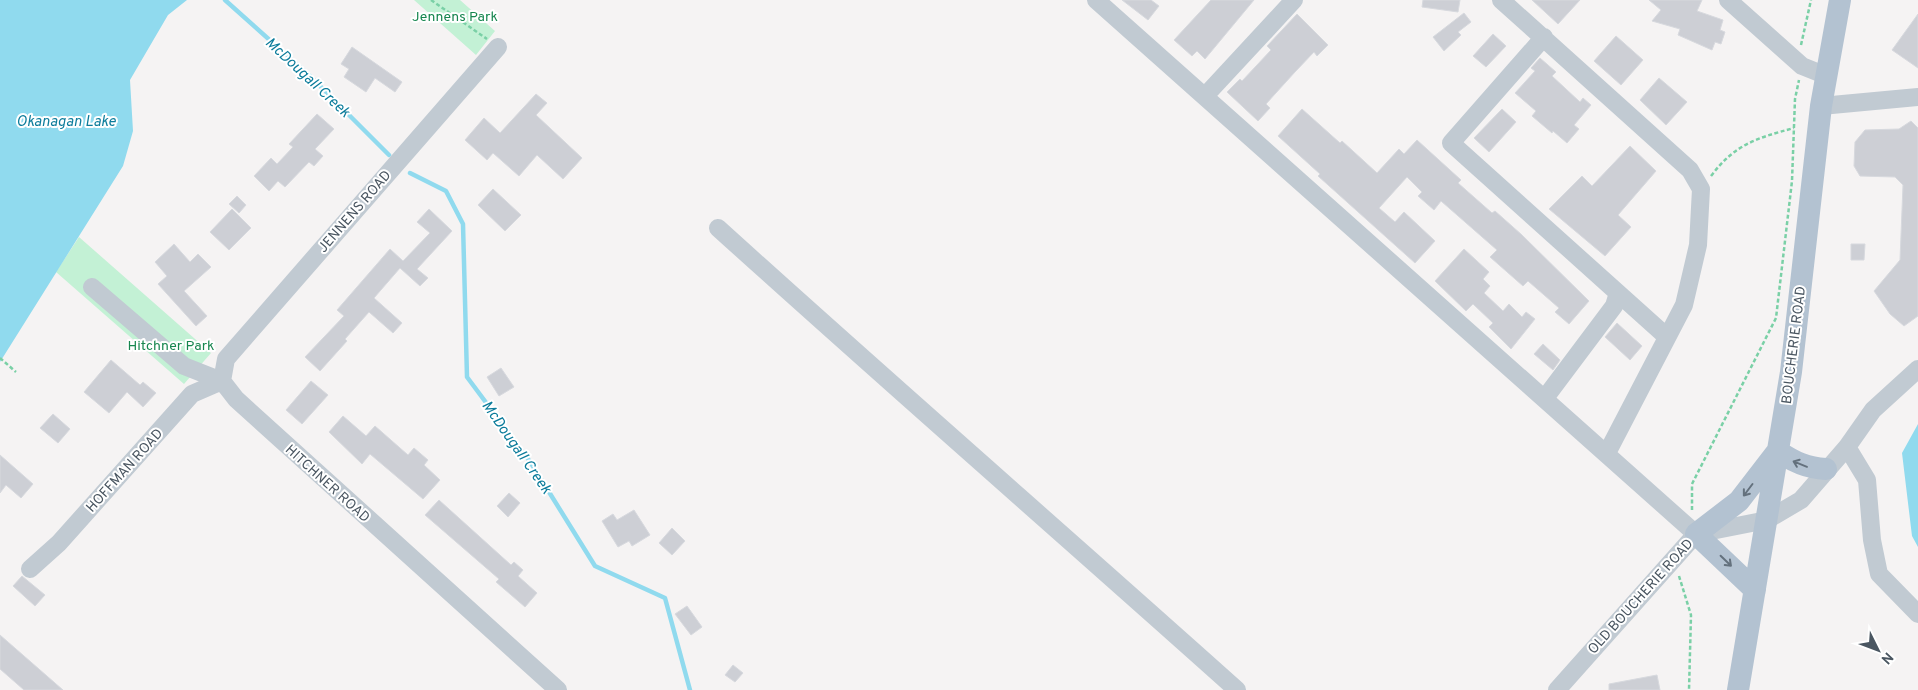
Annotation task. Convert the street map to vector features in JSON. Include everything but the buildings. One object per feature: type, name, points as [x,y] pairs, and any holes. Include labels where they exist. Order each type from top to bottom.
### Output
[{"type":"main road","name":"BOUCHERIE ROAD","points":[[1738,690],[1791,372],[1821,106],[1840,0]]},
{"type":"main road","points":[[1755,590],[1694,524],[1739,501],[1778,451],[1793,462],[1810,468],[1826,468]]},
{"type":"street","points":[[1096,0],[1607,454],[1694,524]]},
{"type":"street","points":[[1205,96],[1294,0]]},
{"type":"street","points":[[1501,0],[1690,170],[1701,189],[1698,245],[1684,305],[1607,454]]},
{"type":"street","points":[[1728,0],[1802,66],[1826,76]]},
{"type":"street","points":[[1544,37],[1450,143],[1667,337]]},
{"type":"street","name":"JENNENS ROAD","points":[[222,380],[226,358],[498,47]]},
{"type":"street","points":[[1821,106],[1918,97]]},
{"type":"street","points":[[718,228],[903,396],[1068,539],[1236,690]]},
{"type":"street","points":[[92,286],[184,366],[222,380]]},
{"type":"street","points":[[1545,398],[1614,306],[1618,293]]},
{"type":"street","name":"OLD BOUCHERIE ROAD","points":[[1557,690],[1694,524],[1766,520],[1802,500],[1826,468],[1847,448],[1872,410],[1918,369]]},
{"type":"street","name":"HOFFMAN ROAD","points":[[30,569],[59,543],[192,394],[222,380]]},
{"type":"street","name":"HITCHNER ROAD","points":[[222,380],[236,399],[558,690]]},
{"type":"street","points":[[1847,448],[1868,480],[1872,540],[1879,574],[1918,614]]},
{"type":"path","points":[[431,0],[498,47]]},
{"type":"path","points":[[1694,524],[1692,484],[1776,318],[1792,181],[1795,99],[1802,66],[1800,40],[1811,0]]},
{"type":"path","points":[[1701,189],[1723,160],[1753,139],[1794,128]]},
{"type":"path","points":[[0,358],[16,372]]},
{"type":"path","points":[[1679,574],[1692,615],[1690,690]]},
{"type":"green space","name":"Jennens Park","points":[[414,0],[460,0],[495,31],[476,55]]},
{"type":"green space","name":"Hitchner Park","points":[[79,237],[211,353],[184,384],[56,272]]},
{"type":"water","name":"Okanagan Lake","points":[[0,0],[187,0],[168,15],[130,80],[133,131],[123,166],[0,362]]},
{"type":"water","points":[[1918,424],[1918,547],[1912,536],[1902,453]]},
{"type":"waterway","name":"McDougall Creek","points":[[225,0],[311,77],[389,155]]},
{"type":"waterway","name":"McDougall Creek","points":[[410,173],[446,191],[463,224],[467,377],[531,463],[595,566],[665,598],[690,690]]}]
